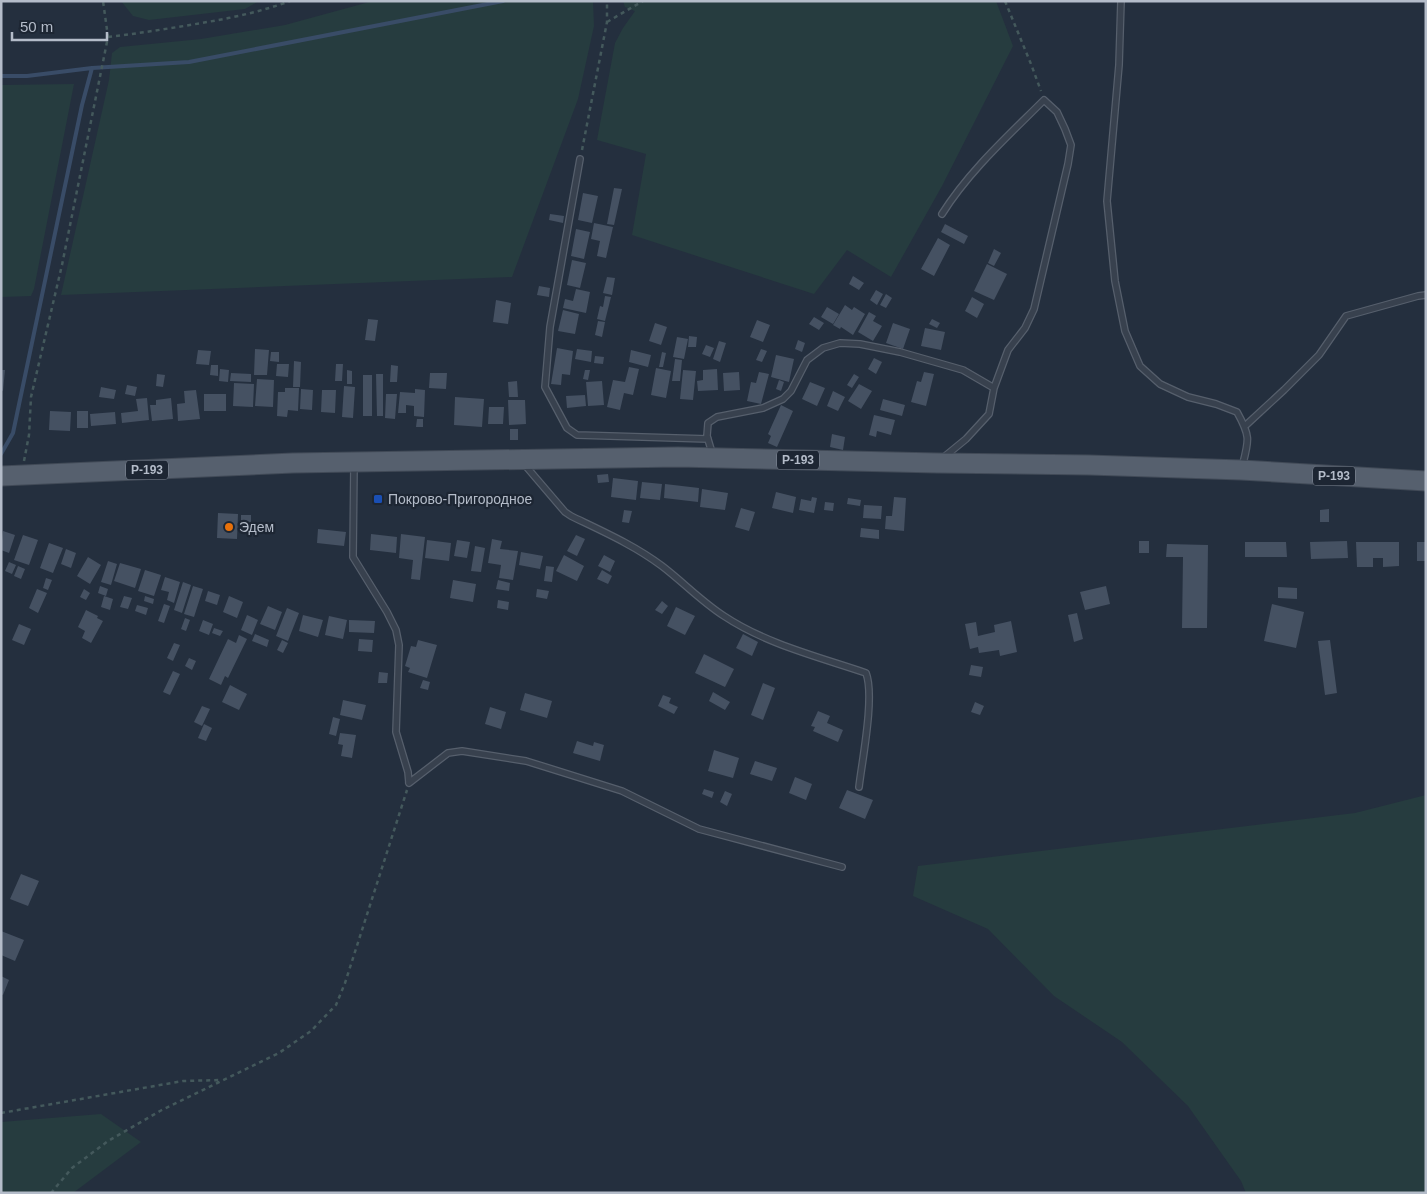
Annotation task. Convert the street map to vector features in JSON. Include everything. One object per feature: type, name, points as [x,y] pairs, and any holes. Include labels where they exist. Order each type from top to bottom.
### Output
[{"type":"main road","name":"Р-193","points":[[1,476],[354,461],[518,458],[713,458],[1089,465],[1241,470],[1426,481]]},
{"type":"lane","points":[[1121,1],[1119,66],[1107,201],[1115,281],[1125,331],[1140,366],[1160,384],[1188,397],[1216,404],[1237,412],[1245,426],[1249,442],[1241,470]]},
{"type":"lane","points":[[937,463],[966,439],[989,414],[994,388],[1008,350],[1025,328],[1034,309],[1071,145],[1057,112],[1044,100],[982,161],[949,202],[942,214]]},
{"type":"lane","points":[[580,159],[550,327],[545,387],[567,428],[577,435],[708,439]]},
{"type":"lane","points":[[1245,426],[1320,355],[1346,316],[1426,295]]},
{"type":"lane","points":[[713,458],[708,439],[708,423],[717,417],[763,408],[783,399],[791,391],[807,360],[823,348],[840,343],[860,344],[900,352],[963,370],[994,388]]},
{"type":"lane","points":[[518,458],[565,512],[630,544],[661,565],[724,616],[770,639],[866,673],[869,681],[868,706],[859,787]]},
{"type":"lane","points":[[354,461],[353,557],[396,630],[399,645],[396,732],[408,772],[409,784]]},
{"type":"lane","points":[[409,784],[448,753],[462,751],[526,761],[622,791],[699,829],[842,867]]},
{"type":"path","points":[[22,476],[29,435],[30,397],[62,265],[108,37],[103,1]]},
{"type":"path","points":[[108,37],[138,34],[232,18],[269,9],[290,1]]},
{"type":"path","points":[[580,159],[607,22],[607,1]]},
{"type":"path","points":[[607,22],[644,1]]},
{"type":"path","points":[[1005,1],[1032,64],[1044,100]]},
{"type":"path","points":[[51,1193],[72,1168],[108,1141],[160,1111],[279,1053],[311,1031],[336,1004],[348,975],[409,784]]},
{"type":"path","points":[[1,1113],[183,1081],[222,1080]]},
{"type":"green space","points":[[121,1],[259,1],[245,9],[149,20],[133,16]]},
{"type":"green space","points":[[373,1],[593,1],[594,26],[578,99],[512,277],[61,295],[109,80],[112,53],[120,47],[201,39],[285,25]]},
{"type":"green space","points":[[623,1],[996,1],[1013,46],[942,186],[891,277],[847,250],[814,294],[632,235],[646,154],[597,140],[615,43],[635,11],[625,7]]},
{"type":"green space","points":[[74,84],[34,289],[31,296],[1,297],[1,85]]},
{"type":"green space","points":[[1426,795],[1426,1193],[1246,1193],[1241,1181],[1188,1106],[1122,1042],[1054,996],[988,929],[913,896],[918,866],[1355,813]]},
{"type":"green space","points":[[101,1114],[141,1142],[73,1193],[1,1193],[1,1122]]},
{"type":"building","points":[[614,188],[622,189],[614,225],[607,224]]},
{"type":"building","points":[[583,193],[598,196],[592,223],[578,220]]},
{"type":"building","points":[[550,214],[564,216],[563,223],[549,220]]},
{"type":"building","points":[[594,223],[613,227],[606,258],[597,256],[600,241],[591,239]]},
{"type":"building","points":[[945,224],[968,236],[964,244],[941,232]]},
{"type":"building","points":[[576,229],[590,232],[584,259],[571,256]]},
{"type":"building","points":[[938,238],[950,245],[934,276],[921,269]]},
{"type":"building","points":[[994,249],[1001,253],[994,266],[988,263]]},
{"type":"building","points":[[572,260],[586,263],[580,288],[567,285]]},
{"type":"building","points":[[987,264],[1007,274],[994,300],[974,291]]},
{"type":"building","points":[[853,276],[864,283],[859,290],[849,284]]},
{"type":"building","points":[[607,277],[615,278],[612,295],[603,293]]},
{"type":"building","points":[[539,286],[550,288],[549,297],[537,295]]},
{"type":"building","points":[[576,289],[590,292],[586,313],[563,308],[565,299],[573,301]]},
{"type":"building","points":[[876,290],[883,294],[877,305],[870,300]]},
{"type":"building","points":[[886,294],[892,298],[886,308],[880,305]]},
{"type":"building","points":[[605,296],[611,297],[605,321],[597,319],[600,306],[603,307]]},
{"type":"building","points":[[972,297],[984,304],[977,318],[965,311]]},
{"type":"building","points":[[496,300],[511,303],[508,324],[493,322]]},
{"type":"building","points":[[845,305],[852,310],[854,307],[865,314],[853,335],[841,327],[840,329],[833,325]]},
{"type":"building","points":[[827,307],[839,314],[833,324],[821,317]]},
{"type":"building","points":[[563,310],[579,314],[575,334],[558,331]]},
{"type":"building","points":[[869,312],[876,316],[873,321],[882,326],[873,341],[858,332]]},
{"type":"building","points":[[814,317],[824,323],[819,330],[809,324]]},
{"type":"building","points":[[368,319],[378,320],[375,341],[365,340]]},
{"type":"building","points":[[932,319],[940,323],[937,328],[929,324]]},
{"type":"building","points":[[757,320],[770,325],[763,342],[750,337]]},
{"type":"building","points":[[598,321],[605,322],[602,337],[595,335]]},
{"type":"building","points":[[655,323],[667,327],[661,345],[649,341]]},
{"type":"building","points":[[893,323],[910,329],[903,349],[886,343]]},
{"type":"building","points":[[925,328],[945,332],[941,350],[921,346]]},
{"type":"building","points":[[689,336],[697,337],[696,347],[688,347]]},
{"type":"building","points":[[677,337],[688,339],[684,359],[673,357]]},
{"type":"building","points":[[798,340],[805,343],[802,352],[795,349]]},
{"type":"building","points":[[719,341],[726,343],[720,362],[713,359]]},
{"type":"building","points":[[706,345],[714,348],[710,357],[702,354]]},
{"type":"building","points":[[557,348],[573,351],[570,375],[562,374],[561,385],[551,384]]},
{"type":"building","points":[[255,349],[269,350],[267,375],[254,375]]},
{"type":"building","points":[[577,349],[592,351],[591,362],[575,359]]},
{"type":"building","points":[[761,349],[767,351],[762,362],[756,360]]},
{"type":"building","points":[[198,350],[211,351],[209,365],[196,364]]},
{"type":"building","points":[[631,350],[651,355],[648,367],[629,362]]},
{"type":"building","points":[[271,352],[279,352],[279,362],[270,361]]},
{"type":"building","points":[[662,352],[666,353],[663,367],[659,367]]},
{"type":"building","points":[[776,355],[794,359],[789,382],[771,377]]},
{"type":"building","points":[[595,356],[604,357],[603,364],[594,363]]},
{"type":"building","points":[[874,358],[882,362],[876,374],[868,369]]},
{"type":"building","points":[[675,359],[682,360],[680,381],[672,381]]},
{"type":"building","points":[[294,361],[301,362],[300,387],[293,387]]},
{"type":"building","points":[[277,364],[289,364],[288,377],[276,376]]},
{"type":"building","points":[[336,364],[343,364],[342,381],[335,381]]},
{"type":"building","points":[[211,365],[218,365],[218,376],[210,375]]},
{"type":"building","points":[[391,365],[398,366],[397,382],[390,382]]},
{"type":"building","points":[[629,367],[639,369],[633,395],[624,393],[620,410],[607,407],[613,380],[625,382]]},
{"type":"building","points":[[656,368],[671,371],[666,398],[651,395]]},
{"type":"building","points":[[220,369],[229,370],[228,382],[219,381]]},
{"type":"building","points":[[717,369],[718,390],[698,391],[697,381],[703,380],[703,370]]},
{"type":"building","points":[[1,370],[5,370],[3,391],[1,390]]},
{"type":"building","points":[[347,370],[352,371],[352,384],[347,384]]},
{"type":"building","points":[[585,370],[590,370],[588,380],[583,379]]},
{"type":"building","points":[[683,370],[696,371],[693,400],[680,399]]},
{"type":"building","points":[[739,372],[740,390],[724,391],[723,373]]},
{"type":"building","points":[[759,372],[769,374],[761,404],[747,401],[751,382],[756,383]]},
{"type":"building","points":[[924,372],[934,374],[926,406],[911,402],[917,381],[921,382]]},
{"type":"building","points":[[231,373],[251,374],[251,382],[230,381]]},
{"type":"building","points":[[430,373],[447,373],[446,389],[429,388]]},
{"type":"building","points":[[157,374],[165,375],[163,387],[156,386]]},
{"type":"building","points":[[376,374],[383,374],[383,416],[377,416]]},
{"type":"building","points":[[854,374],[859,377],[852,388],[847,385]]},
{"type":"building","points":[[363,375],[372,375],[372,416],[363,416]]},
{"type":"building","points":[[257,379],[274,380],[273,407],[255,406]]},
{"type":"building","points":[[779,380],[784,382],[781,391],[776,389]]},
{"type":"building","points":[[517,381],[518,397],[509,397],[508,382]]},
{"type":"building","points":[[602,381],[604,405],[588,406],[586,382]]},
{"type":"building","points":[[810,382],[825,388],[817,406],[802,399]]},
{"type":"building","points":[[234,383],[254,384],[253,407],[233,406]]},
{"type":"building","points":[[859,384],[872,391],[861,409],[848,401]]},
{"type":"building","points":[[127,385],[137,387],[135,396],[125,394]]},
{"type":"building","points":[[344,386],[355,387],[353,418],[342,417]]},
{"type":"building","points":[[101,387],[116,390],[114,399],[99,397]]},
{"type":"building","points":[[285,388],[299,388],[298,411],[288,410],[287,417],[277,416],[278,392],[285,392]]},
{"type":"building","points":[[301,389],[313,390],[312,410],[300,409]]},
{"type":"building","points":[[415,389],[425,390],[424,417],[414,416],[414,406],[406,405],[406,413],[398,413],[400,392],[415,393]]},
{"type":"building","points":[[196,390],[200,419],[178,421],[177,404],[185,403],[184,391]]},
{"type":"building","points":[[322,390],[336,390],[335,413],[321,412]]},
{"type":"building","points":[[833,391],[845,397],[838,411],[827,406]]},
{"type":"building","points":[[204,394],[226,394],[226,411],[204,411]]},
{"type":"building","points":[[386,394],[397,394],[395,419],[385,418]]},
{"type":"building","points":[[585,395],[586,406],[567,408],[566,396]]},
{"type":"building","points":[[455,397],[484,399],[482,427],[454,425]]},
{"type":"building","points":[[147,398],[149,420],[122,423],[121,413],[138,411],[136,399]]},
{"type":"building","points":[[171,398],[173,419],[152,421],[150,405],[156,405],[156,400]]},
{"type":"building","points":[[883,399],[905,405],[902,416],[880,410]]},
{"type":"building","points":[[508,400],[525,400],[526,424],[509,425]]},
{"type":"building","points":[[781,405],[793,411],[777,447],[768,443],[771,436],[768,434]]},
{"type":"building","points":[[489,407],[504,407],[503,424],[488,424]]},
{"type":"building","points":[[50,411],[71,412],[70,431],[49,430]]},
{"type":"building","points":[[77,411],[88,411],[88,428],[77,428]]},
{"type":"building","points":[[115,412],[116,424],[91,426],[90,414]]},
{"type":"building","points":[[874,415],[895,420],[891,435],[877,431],[876,437],[869,435]]},
{"type":"building","points":[[417,419],[423,419],[423,427],[416,427]]},
{"type":"building","points":[[510,429],[518,429],[518,440],[510,440]]},
{"type":"building","points":[[832,434],[845,437],[843,450],[830,447]]},
{"type":"building","points":[[608,474],[609,482],[598,483],[597,475]]},
{"type":"building","points":[[613,478],[638,481],[636,500],[611,497]]},
{"type":"building","points":[[642,482],[662,484],[660,500],[640,498]]},
{"type":"building","points":[[665,484],[699,488],[698,502],[664,498]]},
{"type":"building","points":[[702,489],[728,493],[725,510],[700,507]]},
{"type":"building","points":[[776,492],[796,497],[793,513],[772,508]]},
{"type":"building","points":[[812,497],[817,498],[814,513],[799,510],[801,499],[811,501]]},
{"type":"building","points":[[894,497],[906,498],[904,531],[885,529],[886,516],[892,516]]},
{"type":"building","points":[[848,498],[861,500],[860,506],[847,504]]},
{"type":"building","points":[[825,502],[834,503],[833,511],[824,510]]},
{"type":"building","points":[[864,505],[882,506],[881,519],[863,518]]},
{"type":"building","points":[[741,508],[755,512],[749,531],[735,527]]},
{"type":"building","points":[[1329,509],[1329,522],[1320,522],[1320,510]]},
{"type":"building","points":[[624,510],[632,511],[629,523],[622,522]]},
{"type":"building","points":[[218,513],[238,514],[237,539],[217,538]]},
{"type":"building","points":[[241,515],[251,515],[251,528],[241,527]]},
{"type":"building","points":[[861,528],[879,530],[879,539],[860,537]]},
{"type":"building","points":[[318,529],[346,532],[344,546],[317,543]]},
{"type":"building","points":[[3,531],[15,535],[9,553],[1,550]]},
{"type":"building","points":[[371,534],[397,537],[396,553],[370,550]]},
{"type":"building","points":[[401,534],[425,537],[420,580],[411,579],[413,560],[399,558]]},
{"type":"building","points":[[23,535],[38,540],[29,565],[14,560]]},
{"type":"building","points":[[576,535],[585,539],[577,556],[567,551]]},
{"type":"building","points":[[492,539],[502,541],[500,549],[518,551],[513,580],[499,578],[501,565],[488,563]]},
{"type":"building","points":[[427,540],[451,543],[449,561],[425,558]]},
{"type":"building","points":[[457,540],[470,542],[467,558],[454,556]]},
{"type":"building","points":[[1139,541],[1149,541],[1149,553],[1139,553]]},
{"type":"building","points":[[1347,541],[1348,558],[1311,559],[1310,542]]},
{"type":"building","points":[[1245,542],[1286,542],[1287,557],[1245,557]]},
{"type":"building","points":[[1356,542],[1399,542],[1399,566],[1383,567],[1383,558],[1373,558],[1373,567],[1357,567]]},
{"type":"building","points":[[1417,542],[1426,542],[1426,561],[1417,561]]},
{"type":"building","points":[[49,543],[63,548],[53,573],[40,568]]},
{"type":"building","points":[[1167,544],[1208,545],[1207,628],[1182,628],[1183,557],[1166,557]]},
{"type":"building","points":[[475,546],[485,548],[481,572],[471,571]]},
{"type":"building","points":[[66,549],[76,553],[71,568],[61,564]]},
{"type":"building","points":[[521,552],[543,556],[540,569],[519,565]]},
{"type":"building","points":[[564,555],[584,566],[577,581],[556,571]]},
{"type":"building","points":[[604,555],[615,561],[610,572],[598,566]]},
{"type":"building","points":[[88,557],[101,565],[90,584],[77,576]]},
{"type":"building","points":[[108,561],[117,564],[111,585],[101,582]]},
{"type":"building","points":[[9,562],[16,565],[12,574],[5,571]]},
{"type":"building","points":[[120,563],[141,569],[135,588],[114,581]]},
{"type":"building","points":[[18,566],[25,569],[21,579],[14,576]]},
{"type":"building","points":[[546,566],[554,567],[552,582],[544,581]]},
{"type":"building","points":[[145,570],[161,575],[154,596],[138,591]]},
{"type":"building","points":[[602,570],[612,576],[608,584],[597,579]]},
{"type":"building","points":[[165,577],[180,582],[174,603],[167,600],[169,592],[161,590]]},
{"type":"building","points":[[46,578],[52,580],[48,590],[43,588]]},
{"type":"building","points":[[453,580],[476,584],[473,602],[450,598]]},
{"type":"building","points":[[498,580],[510,583],[509,591],[496,589]]},
{"type":"building","points":[[183,582],[191,585],[182,613],[174,610]]},
{"type":"building","points":[[100,586],[108,589],[106,596],[98,593]]},
{"type":"building","points":[[193,586],[203,589],[194,617],[184,614]]},
{"type":"building","points":[[1106,586],[1110,604],[1085,610],[1080,592]]},
{"type":"building","points":[[1278,587],[1297,588],[1297,599],[1278,598]]},
{"type":"building","points":[[37,589],[47,593],[38,613],[29,608]]},
{"type":"building","points":[[84,589],[90,593],[86,600],[80,597]]},
{"type":"building","points":[[537,589],[549,591],[547,599],[536,597]]},
{"type":"building","points":[[208,591],[220,595],[217,605],[205,601]]},
{"type":"building","points":[[104,596],[113,599],[110,610],[101,607]]},
{"type":"building","points":[[124,596],[132,598],[128,609],[120,607]]},
{"type":"building","points":[[145,596],[154,599],[153,604],[144,601]]},
{"type":"building","points":[[229,596],[243,602],[237,618],[223,612]]},
{"type":"building","points":[[498,600],[509,602],[508,610],[497,608]]},
{"type":"building","points":[[662,601],[668,606],[662,614],[655,610]]},
{"type":"building","points":[[164,604],[170,606],[164,623],[158,621]]},
{"type":"building","points":[[1272,604],[1304,612],[1296,648],[1264,641]]},
{"type":"building","points":[[137,605],[148,608],[146,615],[135,611]]},
{"type":"building","points":[[268,606],[282,612],[275,630],[260,624]]},
{"type":"building","points":[[676,607],[695,616],[685,635],[667,626]]},
{"type":"building","points":[[287,608],[299,613],[288,641],[276,636]]},
{"type":"building","points":[[86,610],[103,621],[91,643],[82,638],[85,631],[78,627]]},
{"type":"building","points":[[1077,613],[1083,639],[1074,642],[1068,615]]},
{"type":"building","points":[[247,615],[258,620],[252,635],[241,630]]},
{"type":"building","points":[[303,615],[323,620],[318,637],[299,631]]},
{"type":"building","points":[[329,616],[347,620],[343,639],[325,635]]},
{"type":"building","points":[[185,618],[190,620],[186,631],[181,629]]},
{"type":"building","points":[[203,620],[213,624],[209,635],[199,631]]},
{"type":"building","points":[[349,620],[375,621],[374,633],[349,632]]},
{"type":"building","points":[[1011,621],[1017,652],[1000,656],[999,650],[979,653],[978,647],[970,649],[965,624],[976,622],[978,636],[995,632],[994,625]]},
{"type":"building","points":[[19,624],[31,629],[24,645],[12,640]]},
{"type":"building","points":[[214,628],[223,631],[220,636],[212,633]]},
{"type":"building","points":[[255,634],[269,640],[267,647],[252,641]]},
{"type":"building","points":[[743,634],[758,642],[752,656],[736,648]]},
{"type":"building","points":[[239,635],[247,639],[228,678],[225,676],[221,685],[209,679],[228,639],[236,643]]},
{"type":"building","points":[[359,639],[373,640],[372,652],[358,651]]},
{"type":"building","points":[[282,640],[288,643],[283,653],[277,650]]},
{"type":"building","points":[[418,640],[437,645],[427,678],[408,672],[410,668],[405,666],[411,646],[416,647]]},
{"type":"building","points":[[1330,640],[1337,693],[1325,695],[1318,641]]},
{"type":"building","points":[[174,643],[180,645],[173,661],[167,658]]},
{"type":"building","points":[[704,654],[734,669],[725,687],[695,673]]},
{"type":"building","points":[[189,658],[196,661],[192,670],[185,666]]},
{"type":"building","points":[[971,665],[983,667],[981,677],[969,675]]},
{"type":"building","points":[[173,671],[180,674],[170,695],[163,692]]},
{"type":"building","points":[[379,672],[388,673],[387,683],[378,683]]},
{"type":"building","points":[[423,680],[430,682],[428,690],[420,688]]},
{"type":"building","points":[[763,683],[775,688],[763,720],[751,715]]},
{"type":"building","points":[[230,685],[247,694],[239,710],[222,702]]},
{"type":"building","points":[[713,692],[730,702],[725,710],[709,701]]},
{"type":"building","points":[[525,693],[552,701],[547,718],[520,710]]},
{"type":"building","points":[[663,695],[671,698],[669,703],[678,707],[674,714],[658,706]]},
{"type":"building","points":[[343,700],[366,705],[362,720],[340,715]]},
{"type":"building","points":[[975,702],[984,706],[980,715],[971,712]]},
{"type":"building","points":[[202,706],[210,709],[202,726],[194,722]]},
{"type":"building","points":[[490,707],[506,712],[501,729],[485,724]]},
{"type":"building","points":[[818,711],[830,716],[827,723],[843,730],[838,742],[813,731],[815,727],[811,726]]},
{"type":"building","points":[[333,717],[340,719],[336,736],[329,734]]},
{"type":"building","points":[[204,724],[212,728],[206,741],[198,738]]},
{"type":"building","points":[[340,733],[356,735],[352,758],[341,756],[343,745],[338,744]]},
{"type":"building","points":[[577,741],[593,746],[594,742],[604,745],[600,761],[573,753]]},
{"type":"building","points":[[714,750],[739,758],[733,778],[708,771]]},
{"type":"building","points":[[755,761],[777,768],[772,781],[750,774]]},
{"type":"building","points":[[795,777],[812,784],[806,800],[789,793]]},
{"type":"building","points":[[704,789],[714,792],[712,798],[702,794]]},
{"type":"building","points":[[847,790],[873,800],[865,819],[839,808]]},
{"type":"building","points":[[725,791],[732,794],[727,806],[720,802]]},
{"type":"building","points":[[21,874],[39,881],[28,906],[10,899]]},
{"type":"building","points":[[1,931],[24,940],[15,961],[1,955]]},
{"type":"building","points":[[1,976],[9,980],[3,995],[1,994]]},
{"type":"waterway","points":[[1,76],[27,76],[92,68],[189,62],[503,1]]},
{"type":"waterway","points":[[1,454],[13,433],[82,105],[92,68]]},
{"type":"place","name":"Покрово-Пригородное","points":[[378,499]]},
{"type":"place","name":"Эдем","points":[[229,527]]}]
